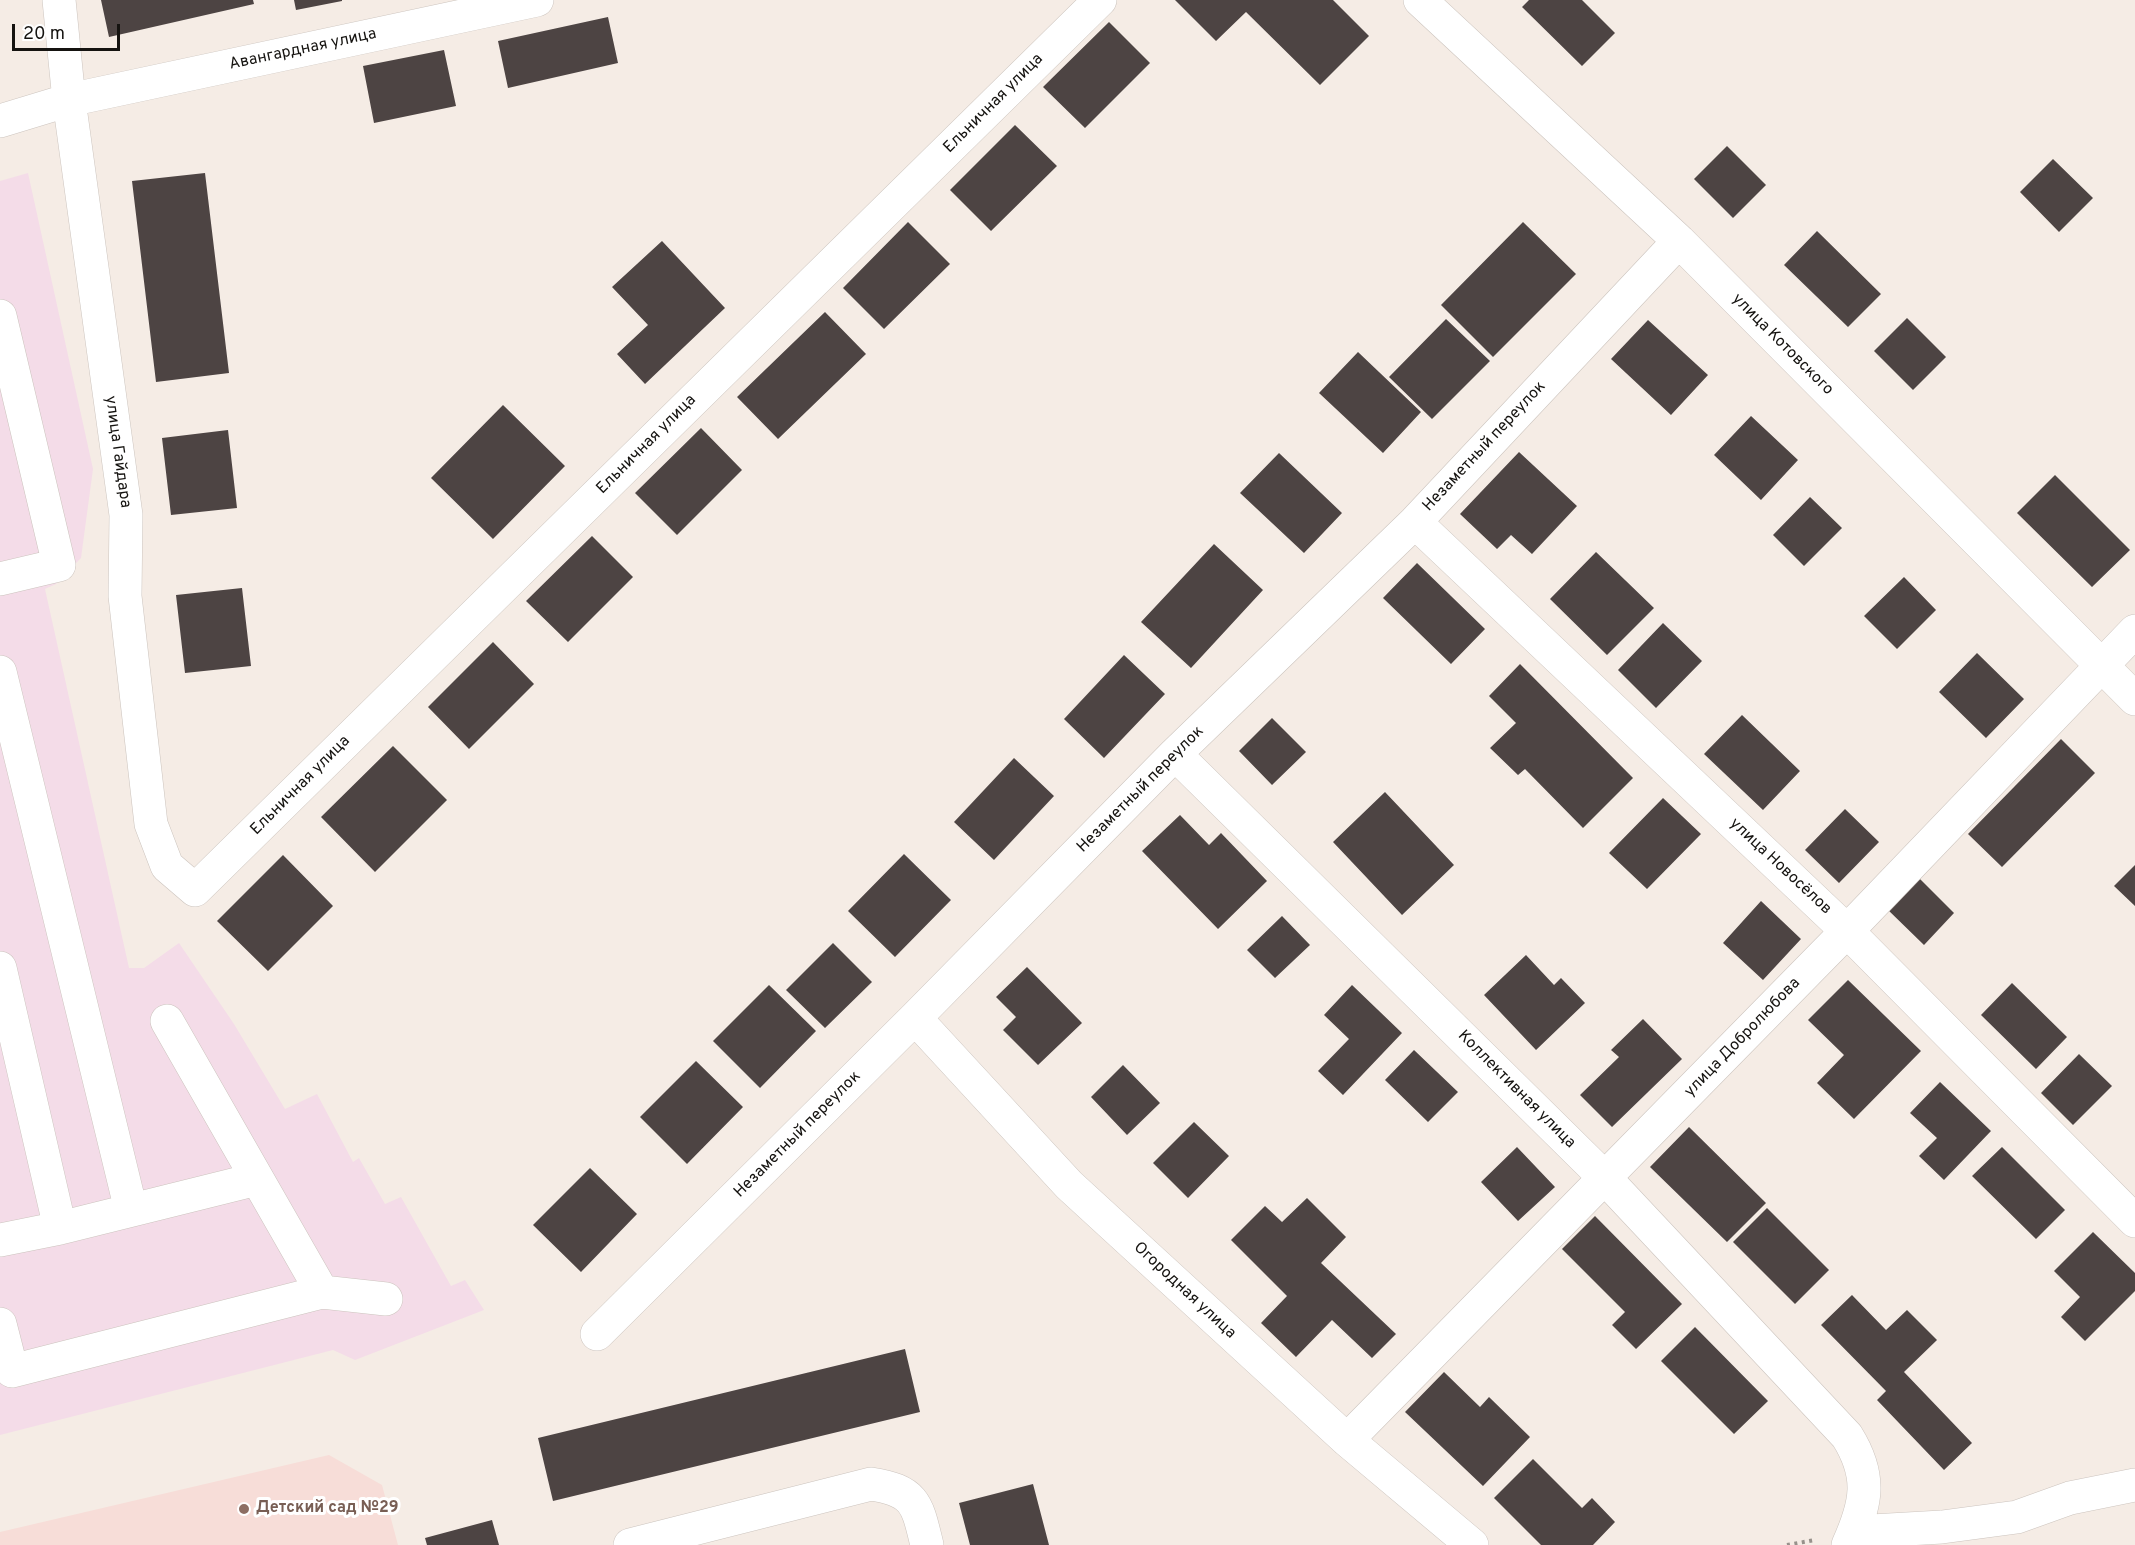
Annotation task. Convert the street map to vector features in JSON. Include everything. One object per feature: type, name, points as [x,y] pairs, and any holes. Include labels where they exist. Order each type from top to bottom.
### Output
[{"type":"street","name":"улица Гайдара","points":[[59,0],[69,100],[126,515],[125,596],[151,824],[167,866],[195,890]]},
{"type":"street","name":"Авангардная улица","points":[[0,121],[69,100],[537,0]]},
{"type":"street","name":"Ельничная улица","points":[[195,890],[1100,0]]},
{"type":"street","name":"улица Котовского","points":[[1420,0],[1679,241],[2135,699]]},
{"type":"street","name":"Незаметный переулок","points":[[597,1334],[915,1018],[1175,754],[1415,522],[1679,241]]},
{"type":"street","points":[[0,316],[59,565],[0,579]]},
{"type":"street","name":"улица Новосёлов","points":[[1415,522],[1847,931],[2135,1221]]},
{"type":"street","name":"улица Добролюбова","points":[[1347,1440],[1847,931],[2135,631]]},
{"type":"street","points":[[0,672],[131,1210]]},
{"type":"street","name":"Коллективная улица","points":[[1175,754],[1605,1178],[1847,1436],[1858,1455],[1866,1493],[1851,1539]]},
{"type":"street","points":[[0,968],[60,1228]]},
{"type":"street","name":"Огородная улица","points":[[915,1018],[1069,1185],[1347,1440],[1472,1545]]},
{"type":"street","points":[[167,1021],[322,1292]]},
{"type":"street","points":[[0,1240],[60,1228],[257,1179]]},
{"type":"street","points":[[0,1324],[12,1371],[322,1292],[386,1299]]},
{"type":"street","points":[[630,1545],[871,1484],[896,1488],[917,1506],[927,1545]]},
{"type":"street","points":[[1851,1539],[2017,1516],[2070,1498],[2135,1485]]},
{"type":"shaded area","points":[[28,173],[93,469],[81,558],[56,584],[45,589],[129,968],[144,968],[179,943],[234,1024],[285,1109],[317,1094],[353,1162],[359,1158],[385,1204],[401,1197],[451,1286],[465,1280],[484,1310],[355,1360],[333,1350],[0,1435],[0,181]]},
{"type":"shaded area","name":"Детский сад №29","points":[[329,1455],[382,1485],[398,1545],[0,1545],[0,1532]]},
{"type":"building","points":[[101,0],[253,0],[254,4],[109,37]]},
{"type":"building","points":[[294,0],[342,0],[342,1],[296,10]]},
{"type":"building","points":[[1175,0],[1333,0],[1369,36],[1320,85],[1246,12],[1216,41]]},
{"type":"building","points":[[1529,0],[1582,0],[1615,33],[1582,66],[1522,7]]},
{"type":"building","points":[[608,17],[618,63],[508,88],[498,41]]},
{"type":"building","points":[[1109,22],[1150,63],[1085,128],[1043,87]]},
{"type":"building","points":[[444,50],[456,106],[374,123],[363,66]]},
{"type":"building","points":[[1015,125],[1057,166],[991,231],[950,190]]},
{"type":"building","points":[[1727,146],[1766,185],[1733,218],[1694,179]]},
{"type":"building","points":[[2053,159],[2093,198],[2059,232],[2020,192]]},
{"type":"building","points":[[205,173],[229,373],[156,382],[132,181]]},
{"type":"building","points":[[908,222],[950,264],[884,329],[843,288]]},
{"type":"building","points":[[1523,222],[1576,274],[1493,357],[1441,305]]},
{"type":"building","points":[[1817,231],[1881,294],[1848,327],[1784,265]]},
{"type":"building","points":[[662,241],[725,308],[645,384],[617,354],[648,325],[612,287]]},
{"type":"building","points":[[825,312],[866,354],[778,439],[737,397]]},
{"type":"building","points":[[1907,318],[1946,357],[1913,390],[1874,351]]},
{"type":"building","points":[[1446,319],[1490,361],[1432,419],[1389,377]]},
{"type":"building","points":[[1648,320],[1708,375],[1671,415],[1611,359]]},
{"type":"building","points":[[1358,352],[1421,412],[1383,453],[1319,393]]},
{"type":"building","points":[[503,405],[565,466],[493,539],[431,478]]},
{"type":"building","points":[[1751,416],[1798,460],[1761,500],[1714,455]]},
{"type":"building","points":[[701,428],[742,470],[677,535],[635,493]]},
{"type":"building","points":[[228,430],[237,508],[171,515],[162,438]]},
{"type":"building","points":[[1519,452],[1577,506],[1532,554],[1511,535],[1497,549],[1460,514]]},
{"type":"building","points":[[1279,453],[1342,513],[1304,553],[1240,493]]},
{"type":"building","points":[[2055,475],[2130,550],[2092,587],[2017,513]]},
{"type":"building","points":[[1810,497],[1842,528],[1804,566],[1773,535]]},
{"type":"building","points":[[592,536],[633,577],[568,642],[526,601]]},
{"type":"building","points":[[1214,544],[1263,590],[1191,668],[1141,622]]},
{"type":"building","points":[[1596,552],[1654,608],[1607,655],[1550,599]]},
{"type":"building","points":[[1417,563],[1485,629],[1451,664],[1383,598]]},
{"type":"building","points":[[1904,577],[1936,610],[1897,649],[1864,616]]},
{"type":"building","points":[[242,588],[251,666],[185,673],[176,595]]},
{"type":"building","points":[[1663,623],[1702,661],[1656,708],[1618,670]]},
{"type":"building","points":[[493,642],[534,684],[469,749],[428,707]]},
{"type":"building","points":[[1977,653],[2024,699],[1986,738],[1939,692]]},
{"type":"building","points":[[1124,655],[1165,694],[1104,758],[1064,719]]},
{"type":"building","points":[[1520,664],[1633,778],[1583,828],[1525,769],[1518,775],[1490,748],[1516,723],[1489,696]]},
{"type":"building","points":[[1742,715],[1800,771],[1763,810],[1704,754]]},
{"type":"building","points":[[1272,718],[1306,752],[1272,785],[1239,751]]},
{"type":"building","points":[[2061,739],[2095,773],[2002,867],[1968,834]]},
{"type":"building","points":[[393,746],[447,800],[375,872],[321,817]]},
{"type":"building","points":[[1014,758],[1054,796],[994,860],[954,822]]},
{"type":"building","points":[[1385,792],[1454,865],[1402,915],[1333,842]]},
{"type":"building","points":[[1663,798],[1701,834],[1647,889],[1609,853]]},
{"type":"building","points":[[1845,809],[1879,842],[1839,883],[1805,850]]},
{"type":"building","points":[[1180,815],[1209,845],[1221,833],[1267,881],[1218,929],[1142,851]]},
{"type":"building","points":[[904,854],[951,900],[895,957],[848,911]]},
{"type":"building","points":[[283,855],[333,906],[268,971],[217,921]]},
{"type":"building","points":[[2135,865],[2135,906],[2114,886]]},
{"type":"building","points":[[1917,876],[1954,913],[1924,945],[1886,908]]},
{"type":"building","points":[[1761,901],[1801,939],[1763,980],[1723,943]]},
{"type":"building","points":[[1282,916],[1310,945],[1275,978],[1247,950]]},
{"type":"building","points":[[833,943],[872,982],[825,1028],[786,990]]},
{"type":"building","points":[[1526,955],[1554,985],[1561,978],[1585,1003],[1536,1050],[1484,995]]},
{"type":"building","points":[[1027,967],[1082,1023],[1038,1065],[1003,1030],[1016,1017],[996,997]]},
{"type":"building","points":[[1848,980],[1921,1051],[1854,1119],[1817,1083],[1844,1055],[1808,1020]]},
{"type":"building","points":[[2012,983],[2067,1037],[2036,1069],[1981,1015]]},
{"type":"building","points":[[769,985],[816,1031],[760,1088],[713,1041]]},
{"type":"building","points":[[1352,985],[1402,1033],[1343,1095],[1318,1071],[1349,1039],[1324,1015]]},
{"type":"building","points":[[1643,1019],[1682,1059],[1612,1127],[1580,1095],[1619,1057],[1611,1050]]},
{"type":"building","points":[[1414,1050],[1458,1092],[1428,1122],[1385,1080]]},
{"type":"building","points":[[2079,1054],[2112,1086],[2073,1125],[2041,1093]]},
{"type":"building","points":[[696,1061],[743,1107],[687,1164],[640,1117]]},
{"type":"building","points":[[1123,1065],[1160,1103],[1127,1135],[1091,1097]]},
{"type":"building","points":[[1940,1082],[1991,1131],[1944,1180],[1919,1156],[1937,1138],[1910,1113]]},
{"type":"building","points":[[1194,1122],[1229,1156],[1188,1198],[1153,1163]]},
{"type":"building","points":[[1689,1127],[1766,1203],[1727,1242],[1650,1167]]},
{"type":"building","points":[[1517,1147],[1555,1187],[1518,1221],[1481,1182]]},
{"type":"building","points":[[2002,1147],[2065,1210],[2036,1239],[1972,1176]]},
{"type":"building","points":[[590,1168],[637,1214],[581,1272],[533,1225]]},
{"type":"building","points":[[1307,1198],[1346,1237],[1321,1263],[1396,1334],[1372,1358],[1332,1320],[1296,1357],[1261,1323],[1287,1296],[1231,1240],[1265,1206],[1282,1222]]},
{"type":"building","points":[[1767,1208],[1829,1270],[1795,1304],[1733,1242]]},
{"type":"building","points":[[1595,1216],[1682,1304],[1636,1349],[1612,1325],[1625,1312],[1562,1249]]},
{"type":"building","points":[[2093,1232],[2135,1273],[2135,1291],[2085,1341],[2061,1317],[2080,1297],[2054,1271]]},
{"type":"building","points":[[1852,1295],[1886,1330],[1907,1310],[1937,1340],[1904,1372],[1972,1443],[1944,1470],[1877,1400],[1886,1391],[1821,1325]]},
{"type":"building","points":[[1695,1327],[1768,1401],[1734,1434],[1661,1361]]},
{"type":"building","points":[[905,1349],[920,1412],[553,1501],[538,1438]]},
{"type":"building","points":[[1444,1372],[1480,1407],[1489,1397],[1530,1437],[1483,1486],[1405,1412]]},
{"type":"building","points":[[1533,1459],[1582,1508],[1592,1498],[1615,1522],[1593,1545],[1541,1545],[1494,1498]]},
{"type":"building","points":[[1033,1484],[1049,1545],[970,1545],[959,1503]]},
{"type":"building","points":[[492,1520],[499,1545],[427,1545],[425,1538]]},
{"type":"place","name":"Детский сад №29","points":[[244,1509]]}]
